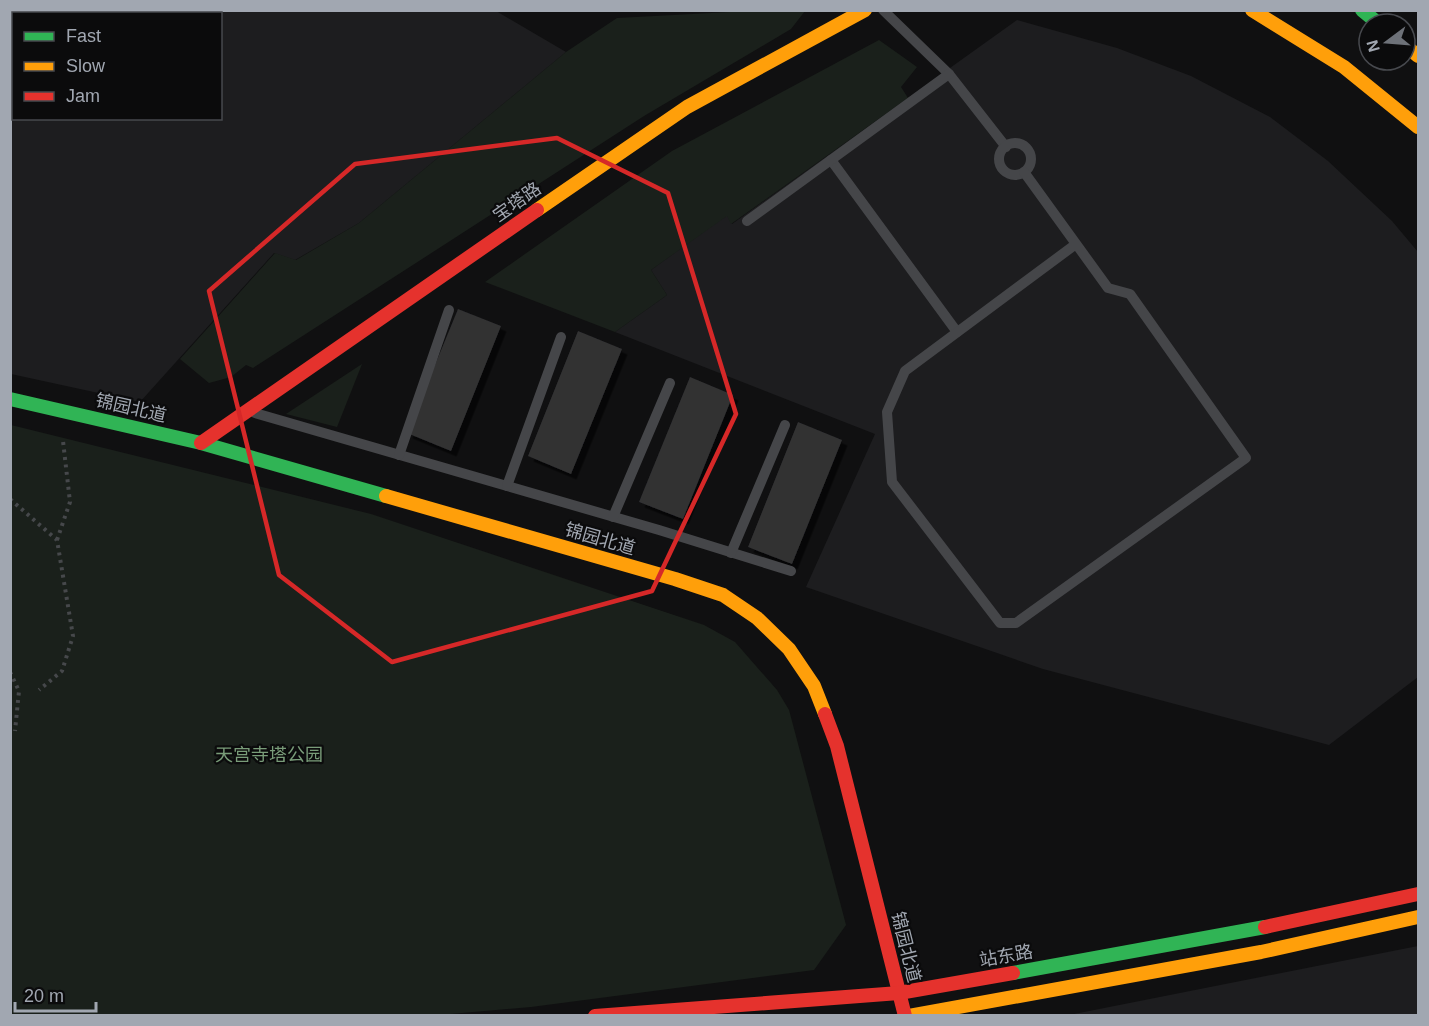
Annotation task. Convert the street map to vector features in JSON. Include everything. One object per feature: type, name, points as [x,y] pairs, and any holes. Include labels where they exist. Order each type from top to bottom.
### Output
[{"type":"street","name":"宝塔路","points":[[201,443],[687,107],[866,10]]},
{"type":"street","points":[[1252,10],[1344,67],[1419,127]]},
{"type":"street","name":"锦园北道","points":[[10,399],[201,443],[675,579],[723,595],[757,618],[789,649],[814,686],[837,746],[899,993],[907,1016]]},
{"type":"street","name":"站东路","points":[[595,1016],[899,993],[1221,936],[1419,894]]},
{"type":"street","points":[[907,1016],[1261,952],[1419,917]]},
{"type":"lane","points":[[883,10],[949,74],[1006,147]]},
{"type":"lane","points":[[747,221],[949,74]]},
{"type":"lane","points":[[1010,144],[1020,145],[1028,150],[1031,160],[1028,169],[1024,172],[1014,175],[1004,171],[1000,161],[1002,151],[1010,144]]},
{"type":"lane","points":[[831,160],[957,332]]},
{"type":"lane","points":[[1024,172],[1108,288],[1130,294],[1246,458],[1016,623],[1000,622],[892,482],[887,412],[904,371],[1076,244]]},
{"type":"lane","points":[[399,455],[449,310]]},
{"type":"lane","points":[[507,486],[561,337]]},
{"type":"lane","points":[[613,517],[670,383]]},
{"type":"lane","points":[[246,411],[791,571]]},
{"type":"lane","points":[[731,553],[785,425]]},
{"type":"path","points":[[39,690],[62,671],[73,636],[57,540],[69,502],[62,411]]},
{"type":"path","points":[[10,499],[57,540]]},
{"type":"path","points":[[10,672],[19,691],[15,731]]},
{"type":"highlighted area","points":[[557,138],[668,193],[736,414],[652,591],[392,662],[279,575],[209,291],[355,164]]},
{"type":"shaded area","points":[[11,11],[496,11],[566,52],[359,223],[295,260],[274,253],[140,402],[11,374]]},
{"type":"shaded area","points":[[1017,20],[1117,48],[1191,76],[1270,117],[1328,161],[1392,221],[1418,252],[1418,677],[1329,745],[1043,669],[806,587],[875,434],[615,332],[667,295],[651,270],[727,215],[732,224]]},
{"type":"shaded area","points":[[1418,946],[1418,1015],[1069,1015]]},
{"type":"green space","points":[[749,11],[805,11],[791,29],[644,116],[253,368],[246,365],[231,377],[209,383],[180,359],[275,253],[296,260],[359,223],[566,52],[617,18]]},
{"type":"green space","points":[[879,40],[917,67],[901,87],[908,98],[731,224],[727,216],[651,270],[667,295],[615,332],[485,282],[672,151]]},
{"type":"green space","points":[[362,364],[337,427],[286,414]]},
{"type":"green space","name":"天宫寺塔公园","points":[[11,425],[371,514],[704,625],[735,642],[777,690],[789,710],[846,925],[814,970],[531,1007],[439,1015],[11,1015]]},
{"type":"building","points":[[458,309],[501,326],[451,451],[407,433]]},
{"type":"building","points":[[578,331],[622,349],[571,474],[528,456]]},
{"type":"building","points":[[690,377],[733,395],[683,519],[639,502]]},
{"type":"building","points":[[798,422],[842,440],[792,564],[748,547]]},
{"type":"traffic: fast","points":[[10,399],[201,443],[386,496]]},
{"type":"traffic: fast","points":[[1013,973],[1265,927]]},
{"type":"traffic: slow","points":[[537,210],[687,107],[865,10]]},
{"type":"traffic: slow","points":[[1252,10],[1344,67],[1418,127]]},
{"type":"traffic: slow","points":[[386,496],[675,579],[723,595],[757,618],[789,649],[814,686],[825,714]]},
{"type":"traffic: slow","points":[[909,1016],[1261,952],[1418,917]]},
{"type":"traffic: jam","points":[[201,443],[537,210]]},
{"type":"traffic: jam","points":[[825,714],[837,746],[905,1016]]},
{"type":"traffic: jam","points":[[1265,927],[1418,894]]},
{"type":"traffic: jam","points":[[595,1016],[899,993],[1013,973]]}]
